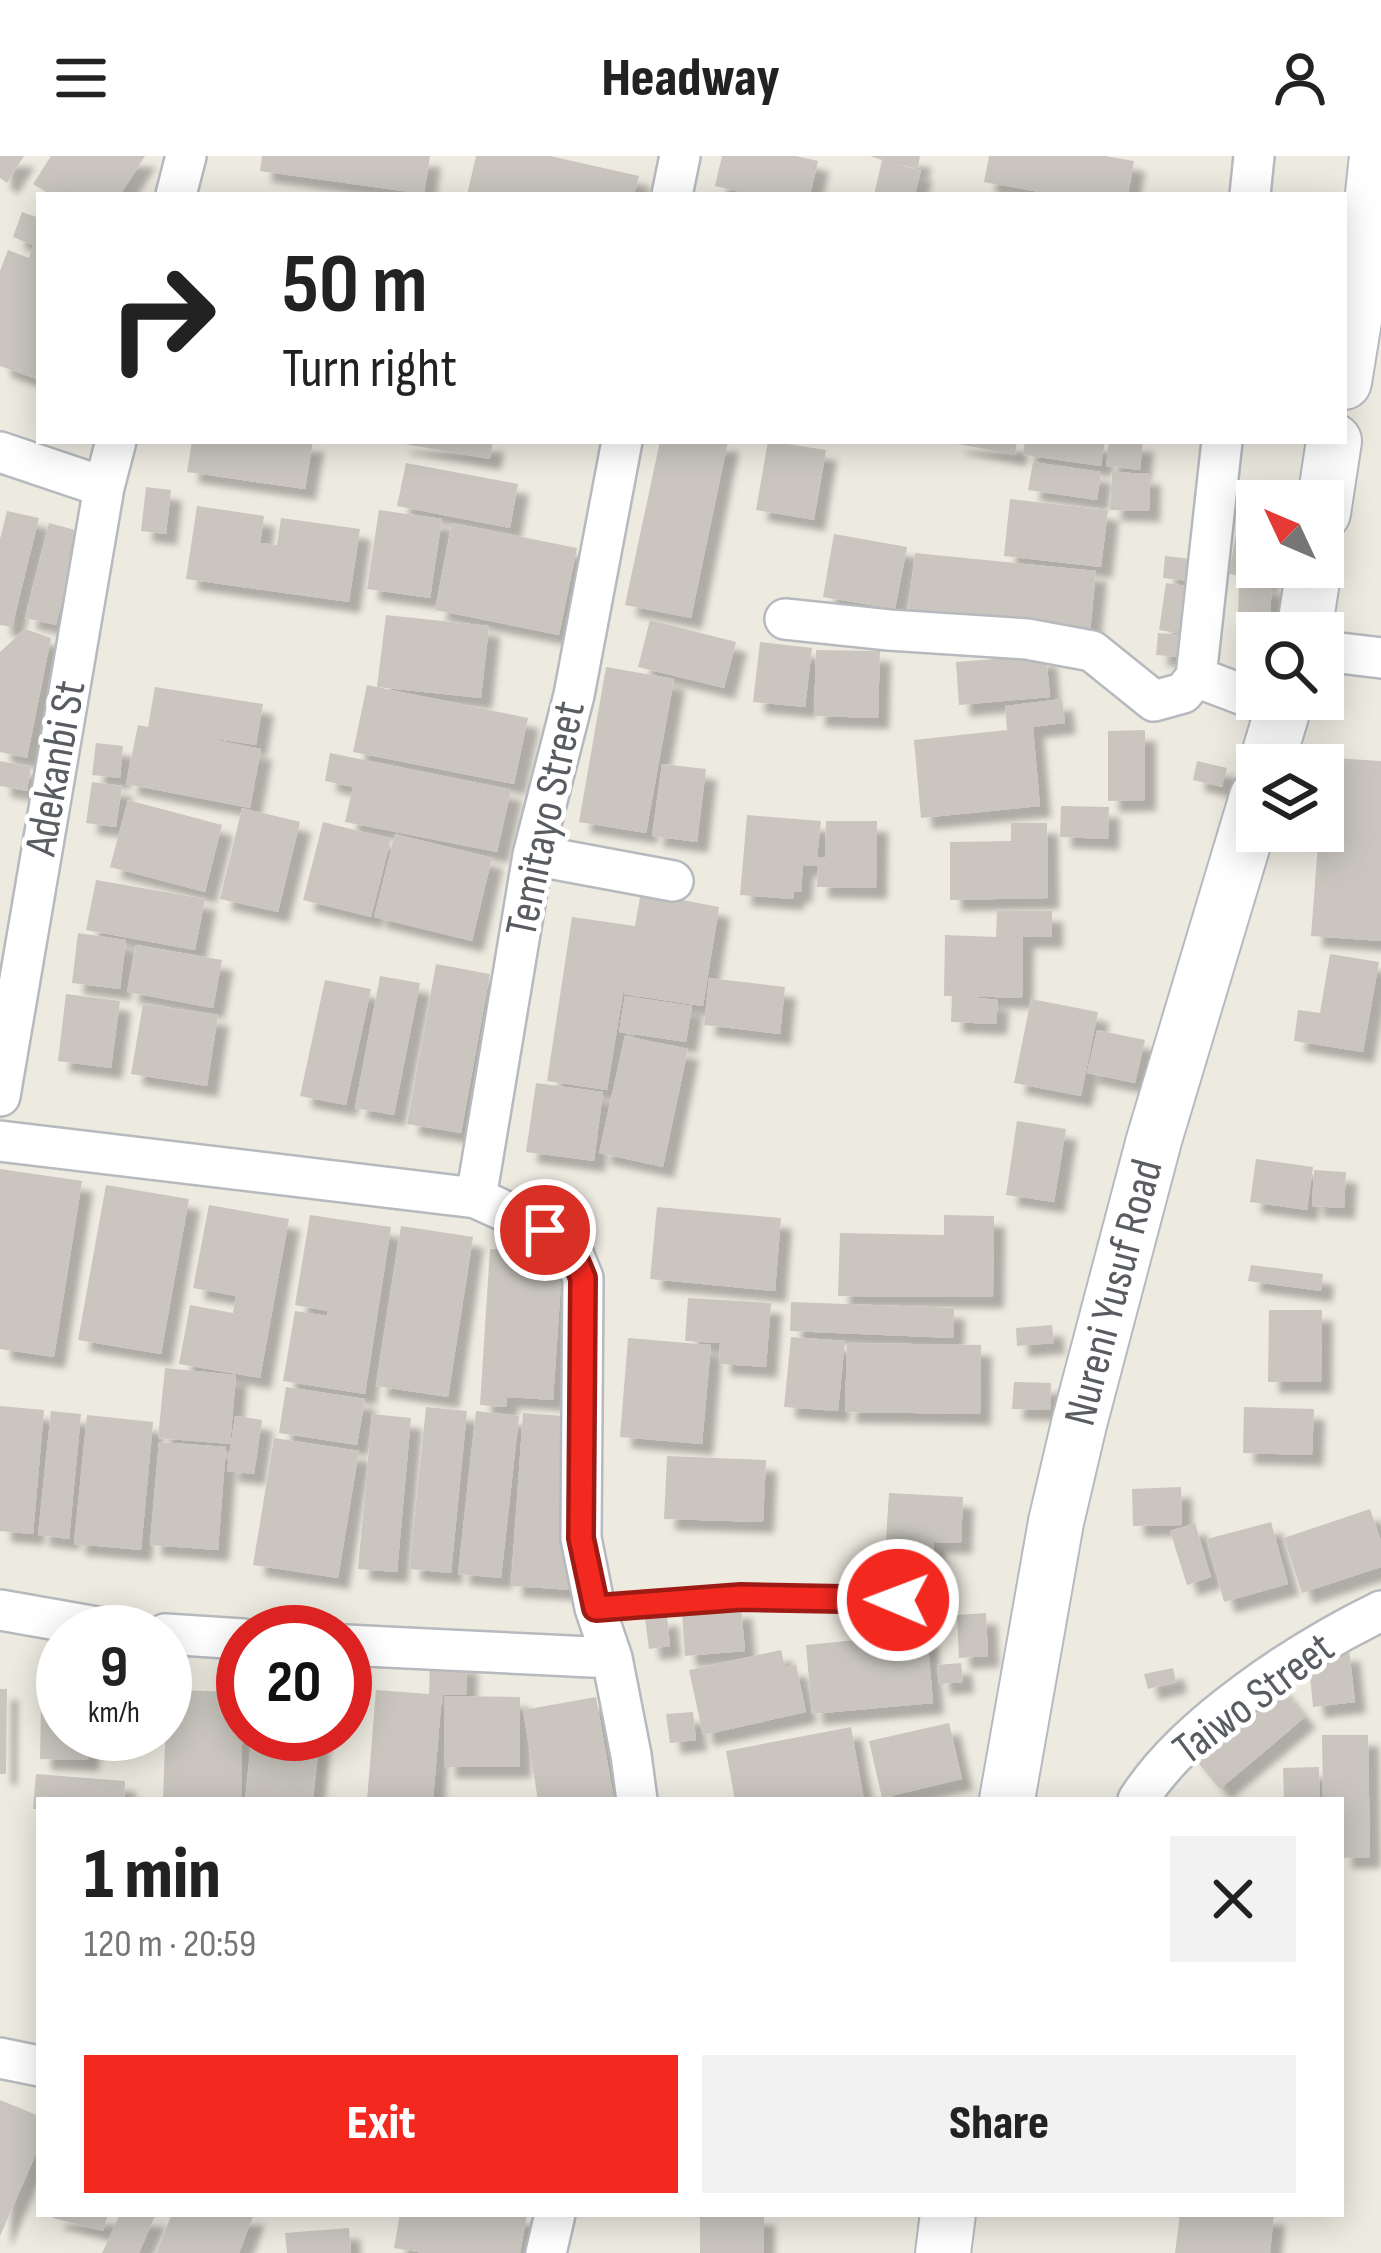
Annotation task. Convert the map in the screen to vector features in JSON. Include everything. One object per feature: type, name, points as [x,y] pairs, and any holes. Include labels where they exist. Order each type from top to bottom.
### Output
[{"type":"street","points":[[177,192],[186,156]]},
{"type":"street","points":[[673,192],[680,156]]},
{"type":"street","points":[[1250,192],[1254,156]]},
{"type":"street","points":[[1347,367],[1375,225],[1377,156]]},
{"type":"street","name":"Adekanbi St","points":[[0,1096],[115,444]]},
{"type":"street","name":"Temitayo Street","points":[[476,1198],[532,855],[574,695],[621,444]]},
{"type":"street","points":[[784,620],[1027,639],[1092,651],[1154,701],[1183,693],[1196,677],[1222,444]]},
{"type":"street","points":[[1328,480],[1334,444]]},
{"type":"street","points":[[0,452],[104,487]]},
{"type":"street","points":[[1344,654],[1381,658]]},
{"type":"street","points":[[1196,677],[1236,690]]},
{"type":"street","name":"Nureni Yusuf Road","points":[[1008,1797],[1056,1522],[1079,1424],[1154,1140],[1240,852]]},
{"type":"street","points":[[532,855],[673,880]]},
{"type":"street","points":[[0,1141],[476,1198],[545,1230],[571,1249],[583,1278],[581,1538],[612,1658],[636,1797]]},
{"type":"street","points":[[0,1610],[36,1616]]},
{"type":"street","name":"Taiwo Street","points":[[1140,1797],[1152,1778],[1211,1721],[1256,1686],[1381,1611]]},
{"type":"street","points":[[372,1646],[612,1658]]},
{"type":"street","points":[[0,2058],[36,2065]]},
{"type":"street","points":[[546,2253],[554,2217]]},
{"type":"street","points":[[943,2253],[948,2217]]},
{"type":"lane","points":[[596,1608],[741,1597],[898,1600]]},
{"type":"building","points":[[0,156],[24,156],[7,183],[0,178]]},
{"type":"building","points":[[51,156],[145,156],[122,192],[46,192],[33,184]]},
{"type":"building","points":[[262,156],[430,156],[424,192],[260,171]]},
{"type":"building","points":[[476,156],[550,156],[639,176],[635,192],[468,192]]},
{"type":"building","points":[[722,156],[796,156],[818,161],[811,192],[740,192],[715,186]]},
{"type":"building","points":[[870,156],[920,156],[918,168],[896,165],[921,170],[916,192],[875,192],[882,160]]},
{"type":"building","points":[[989,156],[1105,156],[1134,161],[1129,192],[1039,192],[984,182]]},
{"type":"building","points":[[22,212],[36,217],[36,379],[0,366],[0,271],[8,250],[29,258],[33,245],[13,237]]},
{"type":"building","points":[[192,444],[312,444],[305,489],[187,472]]},
{"type":"building","points":[[405,444],[492,444],[490,459]]},
{"type":"building","points":[[659,444],[727,444],[691,618],[625,605]]},
{"type":"building","points":[[767,444],[826,450],[814,520],[756,510]]},
{"type":"building","points":[[959,444],[1017,444],[1015,455]]},
{"type":"building","points":[[1025,444],[1105,444],[1101,466],[1023,455]]},
{"type":"building","points":[[1109,444],[1143,444],[1140,470],[1106,466]]},
{"type":"building","points":[[1033,462],[1101,472],[1097,500],[1028,490]]},
{"type":"building","points":[[406,463],[518,484],[510,528],[397,506]]},
{"type":"building","points":[[1112,472],[1150,474],[1149,511],[1110,510]]},
{"type":"building","points":[[146,487],[171,490],[166,534],[141,531]]},
{"type":"building","points":[[1010,499],[1108,510],[1101,567],[1004,556]]},
{"type":"building","points":[[197,506],[264,516],[260,543],[277,545],[281,518],[360,529],[349,602],[186,579]]},
{"type":"building","points":[[379,510],[442,519],[430,598],[367,589]]},
{"type":"building","points":[[7,511],[39,518],[12,627],[0,625],[0,539]]},
{"type":"building","points":[[49,523],[79,531],[56,625],[25,618]]},
{"type":"building","points":[[452,523],[577,548],[559,635],[435,610]]},
{"type":"building","points":[[834,534],[907,547],[895,609],[823,597]]},
{"type":"building","points":[[1236,534],[1236,575],[1229,574]]},
{"type":"building","points":[[915,553],[1096,571],[1090,632],[908,615]]},
{"type":"building","points":[[1165,556],[1193,559],[1190,581],[1163,578]]},
{"type":"building","points":[[1166,583],[1193,587],[1184,634],[1159,630]]},
{"type":"building","points":[[1239,588],[1272,588],[1270,612],[1238,612]]},
{"type":"building","points":[[386,615],[489,626],[481,698],[377,687]]},
{"type":"building","points":[[650,620],[736,642],[724,688],[638,667]]},
{"type":"building","points":[[25,629],[51,638],[27,758],[0,752],[0,652]]},
{"type":"building","points":[[1158,633],[1197,636],[1195,658],[1156,655]]},
{"type":"building","points":[[760,642],[812,648],[805,707],[753,702]]},
{"type":"building","points":[[816,650],[880,651],[878,718],[814,716]]},
{"type":"building","points":[[1046,655],[1050,697],[959,705],[956,662]]},
{"type":"building","points":[[606,667],[674,679],[646,833],[579,822]]},
{"type":"building","points":[[367,685],[528,718],[514,784],[353,752]]},
{"type":"building","points":[[155,687],[263,704],[256,745],[197,736],[261,749],[250,808],[126,784],[138,725],[148,727]]},
{"type":"building","points":[[1062,699],[1065,723],[1033,727],[1040,806],[921,818],[914,740],[1007,730],[1005,706]]},
{"type":"building","points":[[1145,730],[1145,800],[1108,801],[1108,731]]},
{"type":"building","points":[[96,743],[123,746],[120,778],[92,775]]},
{"type":"building","points":[[330,753],[511,790],[497,852],[345,822],[353,787],[325,781]]},
{"type":"building","points":[[1344,759],[1381,761],[1381,941],[1311,936],[1317,852],[1344,852]]},
{"type":"building","points":[[0,761],[31,767],[27,791],[0,786]]},
{"type":"building","points":[[1197,761],[1227,768],[1222,787],[1193,780]]},
{"type":"building","points":[[662,764],[706,769],[697,842],[652,836]]},
{"type":"building","points":[[92,782],[122,786],[116,827],[86,823]]},
{"type":"building","points":[[128,800],[222,825],[205,892],[110,867]]},
{"type":"building","points":[[1061,806],[1109,807],[1108,839],[1060,837]]},
{"type":"building","points":[[242,808],[300,822],[278,912],[220,899]]},
{"type":"building","points":[[747,815],[821,821],[817,857],[825,857],[826,821],[877,821],[876,888],[817,887],[818,866],[803,865],[801,892],[794,891],[793,899],[740,895]]},
{"type":"building","points":[[323,822],[391,839],[371,917],[303,900]]},
{"type":"building","points":[[1011,823],[1047,823],[1048,898],[950,900],[950,842],[1011,841]]},
{"type":"building","points":[[395,834],[492,858],[472,941],[374,917]]},
{"type":"building","points":[[96,880],[205,899],[195,950],[86,930]]},
{"type":"building","points":[[641,892],[719,907],[703,1006],[624,994],[633,932],[607,1090],[547,1081],[572,917],[635,926]]},
{"type":"building","points":[[997,911],[1052,911],[1052,937],[1023,937],[1022,998],[960,996],[998,1000],[996,1024],[951,1022],[952,996],[944,996],[945,935],[996,937]]},
{"type":"building","points":[[78,933],[126,940],[120,989],[72,983]]},
{"type":"building","points":[[136,945],[222,960],[213,1008],[127,992]]},
{"type":"building","points":[[1330,954],[1379,962],[1363,1052],[1294,1041],[1298,1010],[1320,1013]]},
{"type":"building","points":[[436,964],[490,974],[461,1133],[407,1124]]},
{"type":"building","points":[[380,976],[420,983],[394,1115],[355,1108]]},
{"type":"building","points":[[709,978],[785,987],[780,1034],[704,1025]]},
{"type":"building","points":[[325,980],[371,989],[346,1105],[300,1096]]},
{"type":"building","points":[[66,994],[120,1001],[111,1068],[58,1061]]},
{"type":"building","points":[[625,996],[692,1006],[686,1042],[619,1032]]},
{"type":"building","points":[[1031,999],[1098,1012],[1081,1096],[1014,1083]]},
{"type":"building","points":[[143,1004],[218,1015],[207,1086],[131,1074]]},
{"type":"building","points":[[1097,1030],[1145,1040],[1135,1083],[1087,1073]]},
{"type":"building","points":[[625,1036],[688,1049],[663,1167],[599,1153]]},
{"type":"building","points":[[536,1083],[603,1092],[594,1161],[526,1152]]},
{"type":"building","points":[[1017,1121],[1066,1129],[1054,1202],[1006,1195]]},
{"type":"building","points":[[1256,1159],[1313,1167],[1307,1210],[1250,1202]]},
{"type":"building","points":[[0,1169],[82,1181],[54,1357],[0,1349]]},
{"type":"building","points":[[1314,1170],[1346,1172],[1344,1208],[1312,1206]]},
{"type":"building","points":[[106,1185],[189,1199],[161,1354],[78,1340]]},
{"type":"building","points":[[209,1205],[289,1219],[260,1378],[179,1364],[190,1305],[233,1313],[236,1296],[193,1288]]},
{"type":"building","points":[[657,1207],[781,1218],[775,1291],[650,1279]]},
{"type":"building","points":[[310,1215],[391,1227],[365,1394],[283,1381],[295,1311],[327,1316],[328,1311],[295,1305]]},
{"type":"building","points":[[944,1215],[994,1216],[993,1297],[838,1296],[840,1233],[944,1235]]},
{"type":"building","points":[[401,1226],[473,1237],[448,1397],[376,1386]]},
{"type":"building","points":[[490,1249],[563,1253],[553,1400],[507,1397],[506,1407],[480,1405]]},
{"type":"building","points":[[1251,1265],[1323,1274],[1321,1291],[1248,1281]]},
{"type":"building","points":[[688,1298],[771,1303],[766,1367],[719,1364],[720,1343],[685,1341]]},
{"type":"building","points":[[791,1302],[954,1308],[953,1338],[790,1331]]},
{"type":"building","points":[[1269,1310],[1322,1310],[1321,1382],[1268,1382]]},
{"type":"building","points":[[1052,1325],[1054,1343],[1017,1346],[1016,1328]]},
{"type":"building","points":[[791,1337],[845,1341],[838,1411],[784,1407]]},
{"type":"building","points":[[628,1338],[711,1345],[702,1444],[620,1437]]},
{"type":"building","points":[[847,1343],[981,1345],[980,1414],[845,1412]]},
{"type":"building","points":[[165,1368],[236,1375],[230,1444],[158,1438]]},
{"type":"building","points":[[1014,1382],[1051,1383],[1050,1410],[1012,1409]]},
{"type":"building","points":[[286,1387],[365,1399],[357,1445],[279,1433]]},
{"type":"building","points":[[0,1406],[44,1410],[33,1534],[0,1531]]},
{"type":"building","points":[[426,1407],[467,1411],[451,1573],[409,1569]]},
{"type":"building","points":[[1244,1407],[1314,1409],[1312,1455],[1243,1453]]},
{"type":"building","points":[[51,1411],[81,1414],[69,1539],[38,1535]]},
{"type":"building","points":[[476,1411],[519,1416],[501,1578],[458,1574]]},
{"type":"building","points":[[523,1413],[577,1417],[573,1590],[511,1586]]},
{"type":"building","points":[[372,1414],[411,1418],[397,1572],[358,1569]]},
{"type":"building","points":[[87,1415],[153,1422],[141,1550],[74,1544]]},
{"type":"building","points":[[235,1416],[262,1420],[254,1474],[227,1471]]},
{"type":"building","points":[[274,1438],[359,1451],[338,1578],[253,1565]]},
{"type":"building","points":[[159,1442],[226,1447],[218,1550],[150,1545]]},
{"type":"building","points":[[667,1456],[766,1460],[763,1522],[664,1519]]},
{"type":"building","points":[[1181,1487],[1182,1525],[1133,1526],[1132,1489]]},
{"type":"building","points":[[889,1493],[963,1497],[961,1543],[934,1542],[934,1556],[910,1555],[910,1541],[886,1540]]},
{"type":"building","points":[[1370,1509],[1381,1541],[1381,1567],[1302,1593],[1284,1538]]},
{"type":"building","points":[[1271,1522],[1288,1584],[1224,1602],[1207,1539]]},
{"type":"building","points":[[1195,1523],[1211,1577],[1187,1585],[1170,1531]]},
{"type":"building","points":[[741,1607],[745,1651],[685,1656],[682,1612]]},
{"type":"building","points":[[986,1613],[988,1656],[959,1658],[957,1615]]},
{"type":"building","points":[[667,1615],[670,1646],[649,1649],[645,1618]]},
{"type":"building","points":[[927,1633],[933,1703],[812,1714],[806,1645]]},
{"type":"building","points":[[781,1650],[785,1667],[796,1665],[806,1712],[703,1735],[689,1670]]},
{"type":"building","points":[[1349,1650],[1355,1702],[1313,1707],[1308,1655]]},
{"type":"building","points":[[430,1661],[467,1662],[466,1695],[442,1694],[433,1797],[367,1797],[376,1690],[429,1694]]},
{"type":"building","points":[[961,1663],[963,1682],[939,1684],[937,1665]]},
{"type":"building","points":[[1173,1668],[1176,1682],[1148,1689],[1144,1674]]},
{"type":"building","points":[[1276,1682],[1305,1717],[1220,1789],[1191,1754]]},
{"type":"building","points":[[0,1689],[7,1689],[6,1774],[0,1774]]},
{"type":"building","points":[[192,1691],[216,1691],[216,1761],[242,1761],[241,1797],[163,1797],[164,1761],[192,1761]]},
{"type":"building","points":[[445,1696],[520,1697],[520,1767],[444,1767]]},
{"type":"building","points":[[596,1697],[613,1797],[538,1797],[523,1710]]},
{"type":"building","points":[[693,1712],[696,1740],[670,1743],[666,1714]]},
{"type":"building","points":[[949,1723],[962,1779],[882,1797],[869,1741]]},
{"type":"building","points":[[851,1727],[863,1797],[734,1797],[726,1751]]},
{"type":"building","points":[[1322,1735],[1368,1735],[1370,1857],[1344,1858],[1344,1797],[1323,1797]]},
{"type":"building","points":[[249,1761],[317,1761],[313,1797],[245,1797]]},
{"type":"building","points":[[1319,1767],[1320,1797],[1284,1797],[1283,1768]]},
{"type":"building","points":[[36,1774],[125,1781],[124,1797],[36,1797],[33,1809]]},
{"type":"building","points":[[0,2100],[36,2115],[36,2154],[0,2236]]},
{"type":"building","points":[[53,2217],[107,2217],[103,2231]]},
{"type":"building","points":[[119,2217],[155,2217],[139,2253],[102,2253]]},
{"type":"building","points":[[171,2217],[253,2217],[239,2253],[156,2253]]},
{"type":"building","points":[[399,2217],[526,2217],[520,2253],[424,2253],[394,2248]]},
{"type":"building","points":[[700,2217],[764,2217],[764,2253],[700,2253]]},
{"type":"building","points":[[1180,2217],[1274,2217],[1270,2253],[1175,2253]]},
{"type":"building","points":[[349,2228],[351,2253],[287,2253],[285,2233]]},
{"type":"route","points":[[545,1230],[571,1249],[583,1278],[581,1538],[596,1608],[741,1597],[898,1600]]}]
